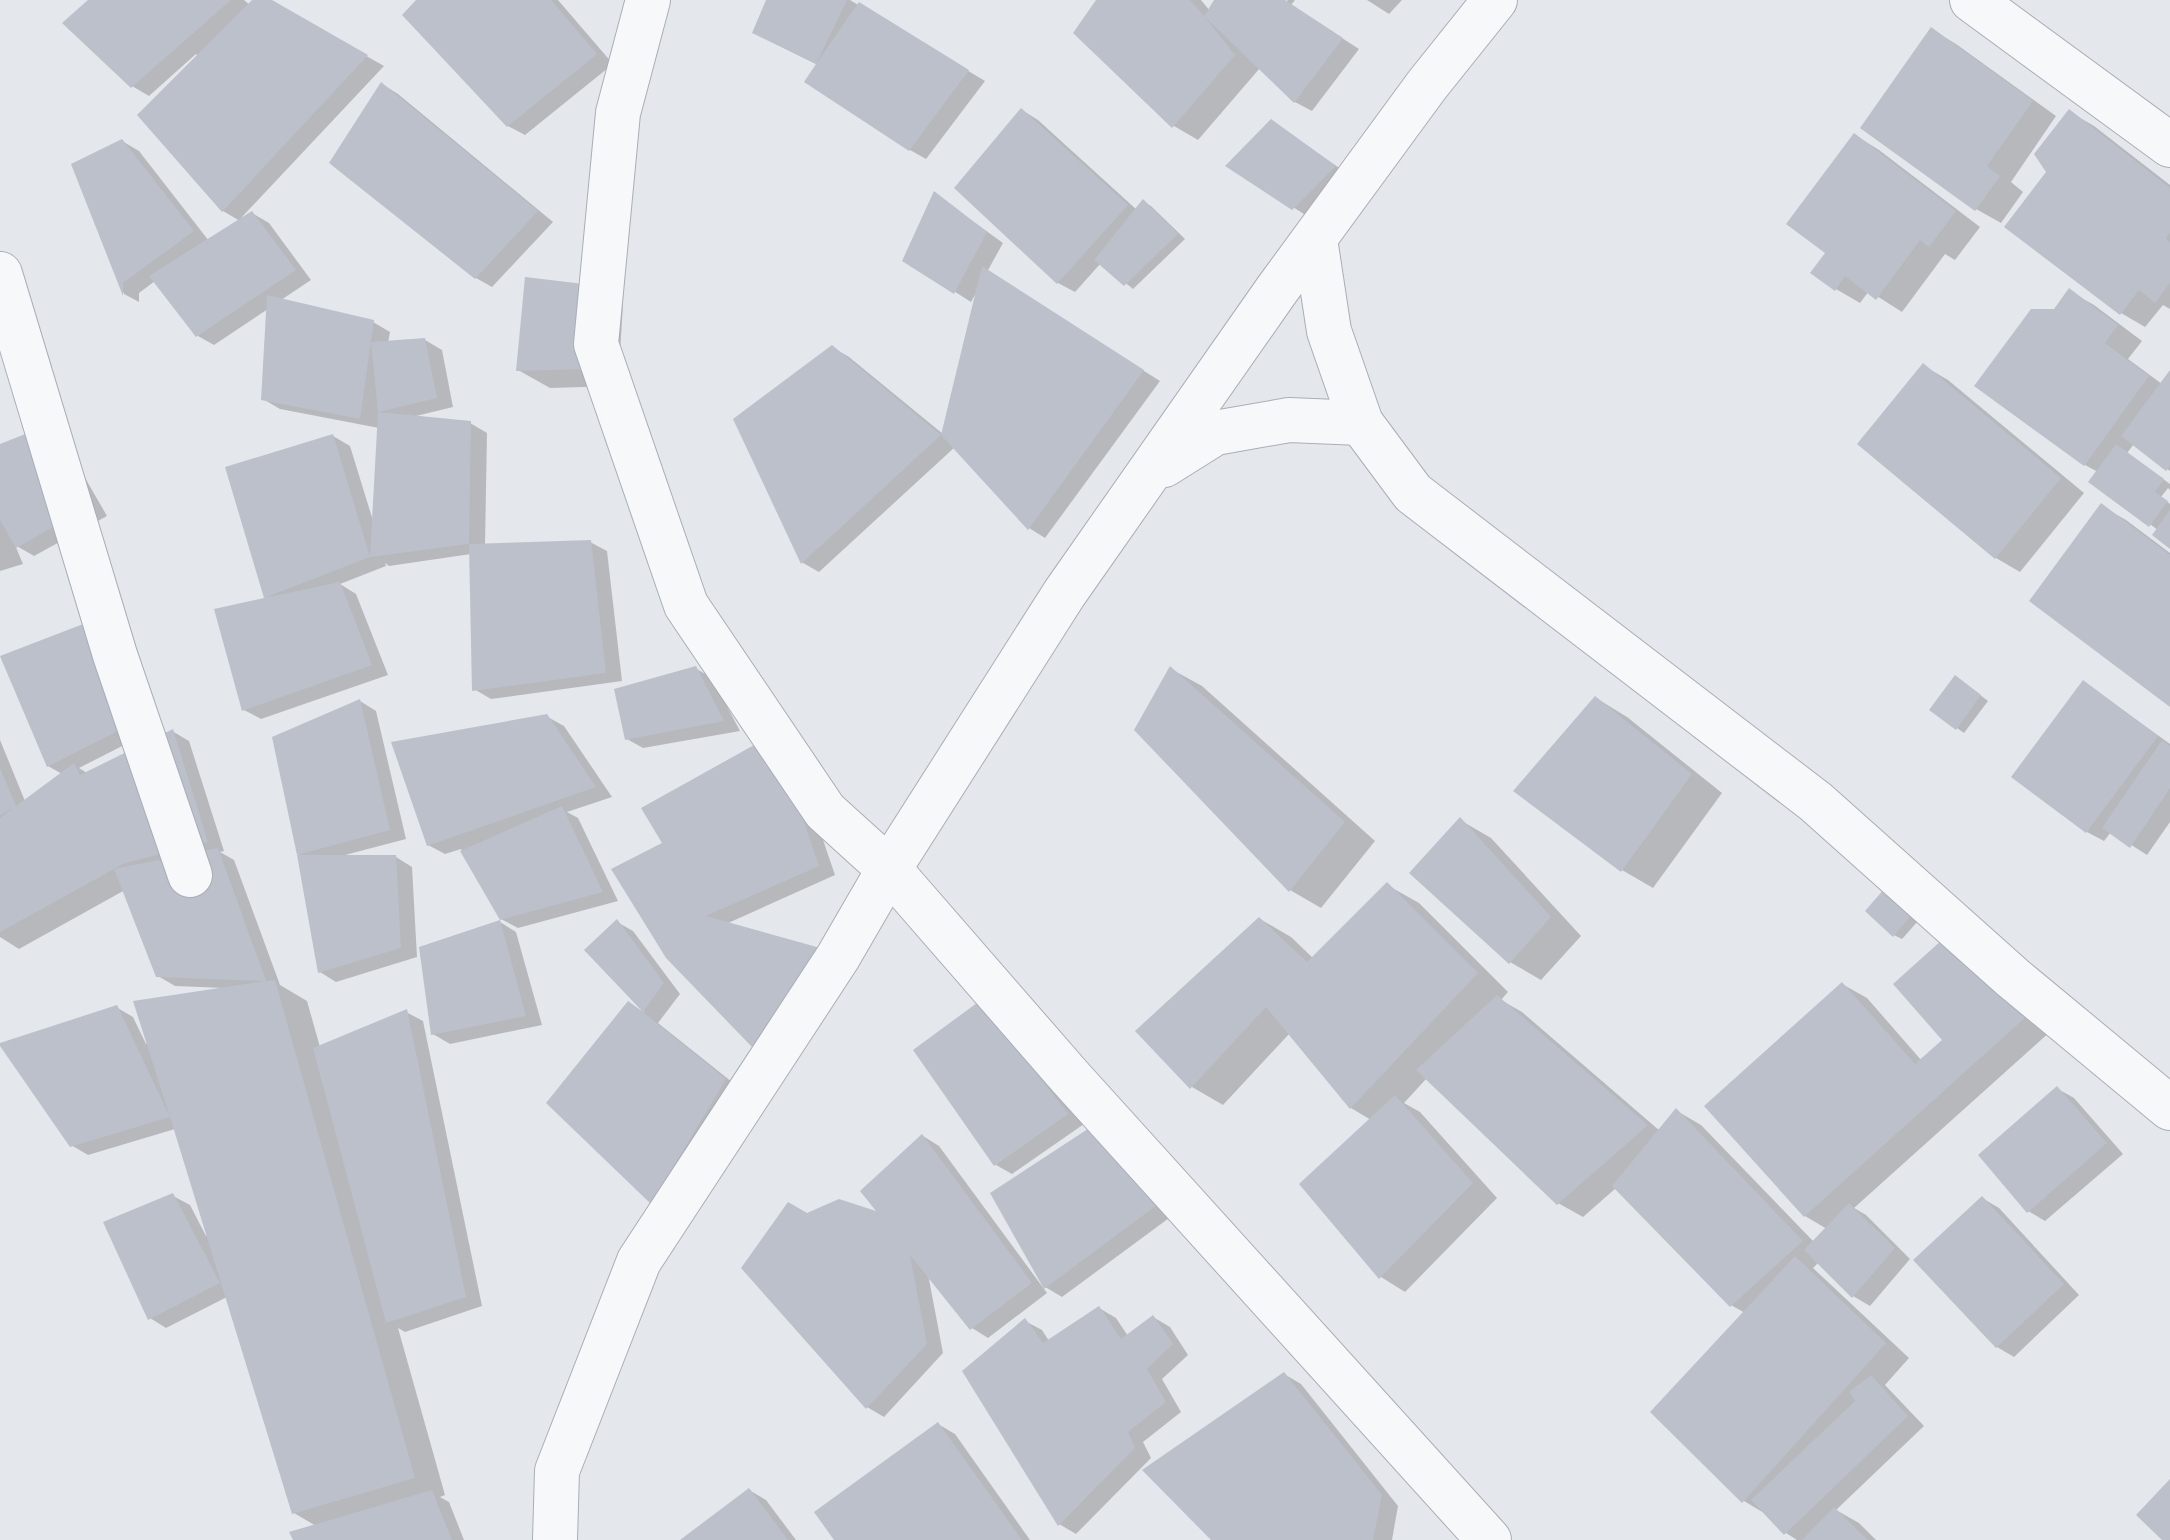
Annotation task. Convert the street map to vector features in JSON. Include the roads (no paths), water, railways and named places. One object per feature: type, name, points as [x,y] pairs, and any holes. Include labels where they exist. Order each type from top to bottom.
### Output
[{"type":"street","points":[[648,0],[618,113],[596,344],[686,605],[825,811],[889,869],[1070,1077],[1489,1540]]},
{"type":"street","points":[[555,1540],[557,1471],[639,1261],[838,957],[889,869],[1064,594],[1315,239],[1427,85],[1495,0]]},
{"type":"street","points":[[1972,0],[2170,145]]},
{"type":"street","points":[[1315,239],[1329,331],[1361,423],[1413,493],[1816,802],[2013,978],[2170,1108]]},
{"type":"street","points":[[0,274],[115,655],[190,875]]},
{"type":"street","points":[[1145,477],[1215,433],[1289,420],[1361,423]]}]
